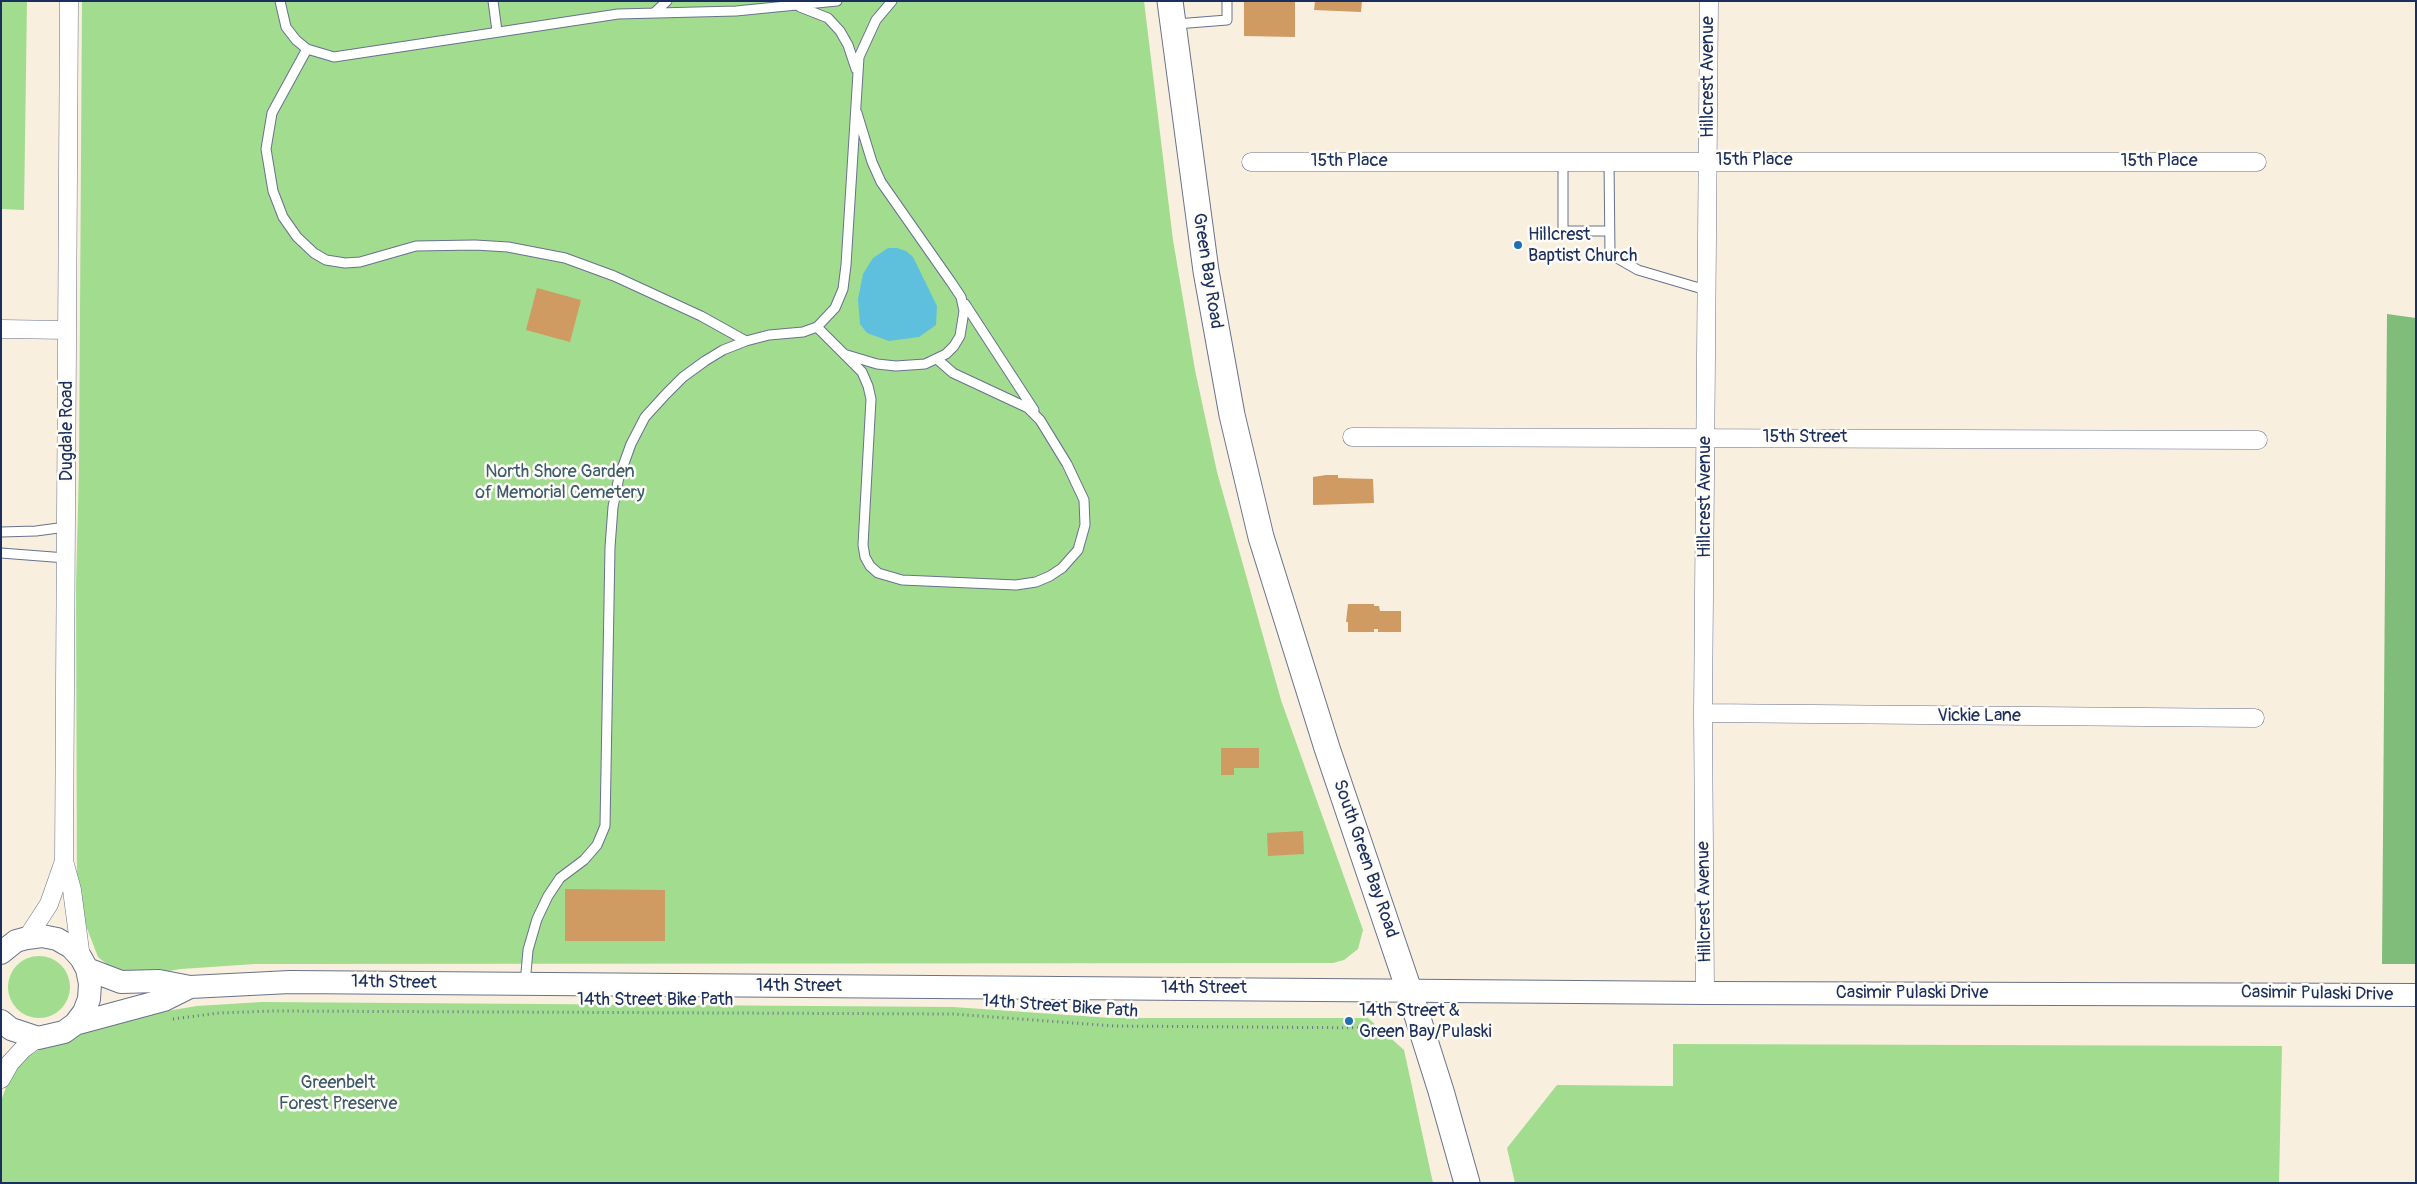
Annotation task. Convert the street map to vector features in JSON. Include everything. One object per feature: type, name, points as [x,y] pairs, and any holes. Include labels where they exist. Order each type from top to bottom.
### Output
[{"type":"main road","name":"Green Bay Road","points":[[1172,12],[1206,271],[1232,415],[1261,537]]},
{"type":"main road","name":"South Green Bay Road","points":[[1261,537],[1323,738],[1409,990],[1441,1091],[1467,1183]]},
{"type":"street","name":"Dugdale Road","points":[[64,861],[69,1]]},
{"type":"street","name":"Hillcrest Avenue","points":[[1705,992],[1703,713],[1709,1]]},
{"type":"street","name":"15th Place","points":[[1251,162],[1708,160],[2258,162]]},
{"type":"street","points":[[1,330],[67,330]]},
{"type":"street","name":"15th Street","points":[[1352,437],[1705,436],[2258,440]]},
{"type":"street","name":"Vickie Lane","points":[[1703,713],[2255,718]]},
{"type":"street","points":[[1,953],[16,941],[27,938],[49,904],[64,861]]},
{"type":"street","points":[[64,861],[72,890],[84,964],[90,984],[89,999],[84,1012],[75,1024]]},
{"type":"street","name":"14th Street","points":[[27,938],[42,936],[57,939],[71,947],[84,964],[121,982],[160,981],[190,987],[290,982],[1409,990]]},
{"type":"street","name":"14th Street","points":[[38,1038],[57,1034],[75,1024],[164,1000],[190,987]]},
{"type":"street","name":"Casimir Pulaski Drive","points":[[1409,990],[2416,995]]},
{"type":"street","points":[[1,1021],[18,1032],[38,1038]]},
{"type":"street","points":[[1,1079],[10,1063],[23,1049],[38,1038]]},
{"type":"lane","points":[[280,1],[286,27],[307,49],[334,57],[351,56],[497,31],[618,14],[736,11],[837,1]]},
{"type":"lane","points":[[493,1],[497,31]]},
{"type":"lane","points":[[655,12],[667,1]]},
{"type":"lane","points":[[525,984],[528,950],[537,919],[548,896],[560,878],[584,860],[597,844],[605,826],[610,546],[613,507],[619,477],[631,444],[646,417],[666,394],[682,377],[705,361],[723,350],[746,341],[769,335],[803,332],[818,326],[835,308],[843,289],[847,255],[859,57],[876,20],[892,1]]},
{"type":"lane","points":[[1172,12],[1227,20],[1227,1]]},
{"type":"lane","points":[[795,6],[828,18],[840,31],[848,45],[857,72]]},
{"type":"lane","points":[[307,49],[272,113],[266,149],[273,191],[283,217],[297,238],[314,253],[326,260],[345,263],[360,262],[416,246],[476,245],[508,247],[565,258],[614,276],[701,316],[746,341]]},
{"type":"lane","points":[[818,326],[862,372],[868,386],[871,400],[863,545],[865,557],[878,573],[902,580],[1016,585],[1036,582],[1050,576],[1070,560],[1082,538],[1085,519],[1084,500],[1067,464],[1040,420],[960,297],[881,182],[863,136],[855,104]]},
{"type":"lane","points":[[1563,160],[1563,231],[1610,231]]},
{"type":"lane","points":[[1609,160],[1610,254],[1638,270],[1706,290]]},
{"type":"lane","points":[[846,355],[878,364],[896,366],[925,364],[937,359],[950,350],[960,336],[964,311],[960,297]]},
{"type":"lane","points":[[937,359],[953,373],[1028,408],[1040,420]]},
{"type":"lane","points":[[1,532],[36,531],[66,527]]},
{"type":"lane","points":[[1,553],[66,558]]},
{"type":"path","name":"14th Street Bike Path","points":[[170,1020],[220,1013],[273,1011],[953,1014],[1114,1026],[1379,1028]]},
{"type":"green space","points":[[1,1],[27,1],[24,210],[1,209]]},
{"type":"green space","name":"North Shore Garden of Memorial Cemetery","points":[[82,1],[1144,1],[1173,240],[1195,370],[1217,472],[1281,700],[1363,930],[1358,949],[1344,960],[1333,963],[255,964],[181,969],[144,975],[113,969],[98,957],[83,918],[77,895],[76,586],[79,468]]},
{"type":"green space","points":[[2387,314],[2416,318],[2416,964],[2382,964]]},
{"type":"green space","points":[[33,956],[45,956],[61,965],[68,975],[70,987],[68,999],[61,1009],[45,1018],[33,1018],[22,1013],[13,1004],[8,993],[8,981],[13,970],[22,961]]},
{"type":"green space","name":"Greenbelt Forest Preserve","points":[[262,1002],[953,1007],[1111,1018],[1368,1018],[1404,1050],[1433,1183],[1,1183],[1,1101],[8,1082],[20,1062],[45,1046],[131,1017],[197,1006]]},
{"type":"green space","points":[[1673,1044],[2282,1046],[2279,1183],[1515,1183],[1507,1148],[1557,1085],[1673,1086]]},
{"type":"water","points":[[888,248],[906,251],[913,257],[937,306],[936,325],[919,337],[889,341],[867,333],[860,324],[858,299],[863,274],[873,258]]},
{"type":"building","points":[[1244,1],[1295,1],[1295,37],[1244,36]]},
{"type":"building","points":[[1315,1],[1362,1],[1361,12],[1314,10]]},
{"type":"building","points":[[537,288],[581,300],[570,342],[526,330]]},
{"type":"building","points":[[1338,475],[1338,478],[1373,479],[1374,503],[1313,505],[1313,477]]},
{"type":"building","points":[[1348,604],[1374,604],[1374,606],[1379,606],[1380,611],[1401,611],[1401,632],[1378,632],[1378,629],[1374,629],[1374,632],[1348,632],[1348,622],[1346,622]]},
{"type":"building","points":[[1221,748],[1259,748],[1259,768],[1234,768],[1234,775],[1221,775]]},
{"type":"building","points":[[1303,831],[1304,854],[1268,856],[1267,833]]},
{"type":"building","points":[[565,889],[665,890],[665,941],[565,941]]},
{"type":"place","name":"Hillcrest Baptist Church","points":[[1518,245]]},
{"type":"place","name":"14th Street & Green Bay/Pulaski","points":[[1349,1021]]}]
